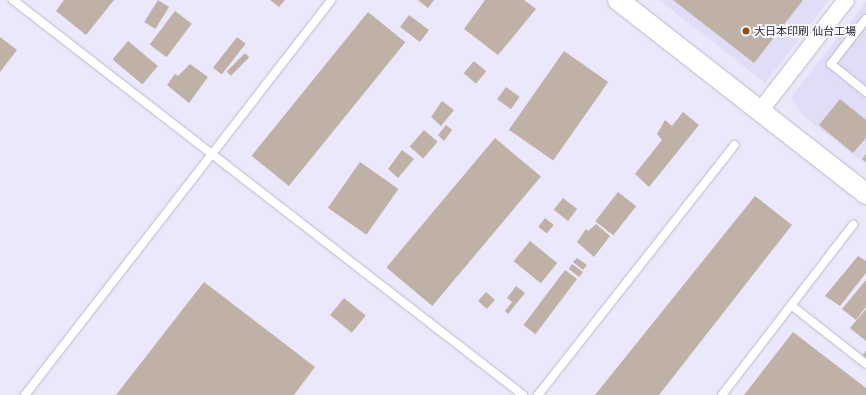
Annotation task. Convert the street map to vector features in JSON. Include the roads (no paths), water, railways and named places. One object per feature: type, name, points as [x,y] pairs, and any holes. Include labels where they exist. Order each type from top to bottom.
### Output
[{"type":"street","points":[[618,0],[866,194]]},
{"type":"street","points":[[760,111],[846,0]]},
{"type":"lane","points":[[13,0],[523,395]]},
{"type":"lane","points":[[25,395],[331,0]]},
{"type":"lane","points":[[866,19],[831,64],[866,92]]},
{"type":"lane","points":[[538,395],[735,145]]},
{"type":"lane","points":[[722,395],[853,225]]},
{"type":"lane","points":[[791,305],[866,364]]},
{"type":"place","name":"大日本印刷 仙台工場","points":[[746,31]]}]
